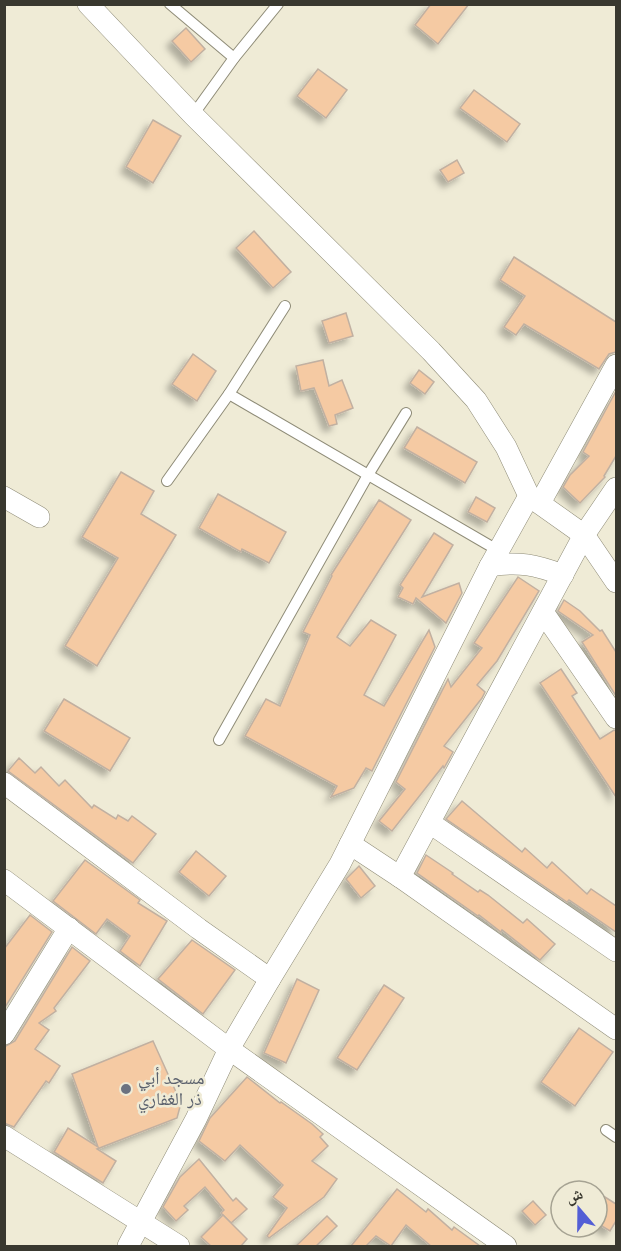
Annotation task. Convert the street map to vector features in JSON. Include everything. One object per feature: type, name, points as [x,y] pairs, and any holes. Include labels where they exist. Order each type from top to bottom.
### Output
[{"type":"street","points":[[88,5],[193,115],[431,351],[476,400],[506,447],[534,499],[584,535],[616,582]]},
{"type":"street","points":[[128,1246],[230,1049],[350,844],[495,558],[534,499],[616,364]]},
{"type":"street","points":[[400,877],[584,535],[616,488]]},
{"type":"street","points":[[4,497],[39,517]]},
{"type":"street","points":[[495,558],[542,567],[563,575]]},
{"type":"street","points":[[543,612],[616,718]]},
{"type":"street","points":[[4,783],[199,929],[270,979]]},
{"type":"street","points":[[430,823],[616,951]]},
{"type":"street","points":[[350,844],[616,1029]]},
{"type":"street","points":[[5,882],[230,1049],[507,1246]]},
{"type":"street","points":[[4,1034],[69,928]]},
{"type":"street","points":[[4,1136],[179,1246]]},
{"type":"lane","points":[[171,4],[234,58]]},
{"type":"lane","points":[[193,115],[234,58],[278,4]]},
{"type":"lane","points":[[167,481],[229,394],[285,306]]},
{"type":"lane","points":[[229,394],[368,475],[495,558]]},
{"type":"lane","points":[[219,740],[368,475],[406,413]]},
{"type":"lane","points":[[606,1130],[616,1137]]},
{"type":"building","points":[[431,4],[469,4],[438,44],[415,25]]},
{"type":"building","points":[[186,28],[205,49],[191,62],[172,41]]},
{"type":"building","points":[[318,69],[347,90],[326,118],[297,96]]},
{"type":"building","points":[[474,90],[520,124],[507,142],[460,108]]},
{"type":"building","points":[[153,120],[181,136],[153,183],[126,167]]},
{"type":"building","points":[[457,160],[464,173],[448,182],[440,170]]},
{"type":"building","points":[[254,231],[291,272],[273,288],[236,248]]},
{"type":"building","points":[[514,257],[616,322],[616,352],[609,354],[599,369],[524,324],[516,335],[504,327],[525,296],[500,280]]},
{"type":"building","points":[[346,313],[353,336],[329,343],[322,321]]},
{"type":"building","points":[[193,354],[216,371],[197,401],[172,384]]},
{"type":"building","points":[[323,360],[329,386],[342,380],[353,408],[335,415],[337,424],[329,426],[314,388],[301,391],[296,366]]},
{"type":"building","points":[[419,370],[434,382],[425,394],[410,383]]},
{"type":"building","points":[[616,391],[616,456],[605,477],[580,503],[563,487],[570,475],[589,456],[583,452]]},
{"type":"building","points":[[417,427],[477,462],[465,483],[404,448]]},
{"type":"building","points":[[121,472],[154,491],[141,514],[176,535],[97,666],[65,646],[118,558],[82,537]]},
{"type":"building","points":[[218,494],[286,532],[269,563],[242,549],[241,552],[199,528]]},
{"type":"building","points":[[476,497],[495,508],[487,522],[468,512]]},
{"type":"building","points":[[379,500],[411,520],[337,637],[350,646],[371,620],[396,635],[364,695],[384,706],[429,630],[435,647],[372,771],[366,768],[354,788],[331,797],[337,786],[245,736],[266,699],[280,706],[310,635],[303,632],[331,575]]},
{"type":"building","points":[[434,533],[453,545],[422,597],[459,583],[462,593],[446,623],[416,598],[413,604],[398,597],[403,588],[400,585]]},
{"type":"building","points":[[518,577],[539,591],[497,661],[477,685],[485,692],[482,698],[444,746],[453,752],[444,768],[443,766],[392,831],[379,821],[405,789],[396,782],[448,679],[451,687],[482,648],[474,643]]},
{"type":"building","points":[[564,600],[580,611],[600,631],[602,630],[616,652],[616,696],[582,642],[593,635],[558,611]]},
{"type":"building","points":[[561,669],[577,693],[572,696],[600,739],[616,731],[616,797],[540,683]]},
{"type":"building","points":[[64,699],[130,738],[110,771],[44,731]]},
{"type":"building","points":[[19,758],[35,773],[41,767],[59,786],[65,780],[92,808],[94,805],[116,819],[118,815],[128,821],[132,816],[156,834],[133,863],[8,771]]},
{"type":"building","points":[[462,801],[522,852],[525,848],[547,868],[552,862],[587,894],[591,889],[616,906],[616,932],[569,900],[567,902],[446,819]]},
{"type":"building","points":[[196,851],[226,876],[209,896],[179,872]]},
{"type":"building","points":[[426,855],[478,892],[480,890],[488,895],[523,923],[527,919],[555,944],[540,960],[502,930],[501,932],[417,873]]},
{"type":"building","points":[[85,860],[140,900],[138,903],[167,921],[140,966],[120,951],[130,936],[107,919],[96,934],[53,901]]},
{"type":"building","points":[[359,866],[375,886],[361,898],[346,879]]},
{"type":"building","points":[[30,915],[52,932],[4,1009],[4,949]]},
{"type":"building","points":[[192,940],[235,970],[203,1014],[158,979]]},
{"type":"building","points":[[72,947],[90,961],[54,1008],[56,1011],[39,1023],[49,1030],[35,1049],[60,1066],[49,1083],[46,1081],[14,1127],[4,1123],[4,1047],[15,1041]]},
{"type":"building","points":[[297,979],[319,990],[286,1063],[264,1053]]},
{"type":"building","points":[[384,985],[404,998],[357,1070],[337,1058]]},
{"type":"building","points":[[579,1028],[613,1052],[575,1106],[541,1082]]},
{"type":"building","name":"مسجد أبي ذر الغفاري","points":[[153,1041],[181,1103],[177,1118],[97,1149],[116,1161],[103,1183],[54,1152],[68,1128],[98,1147],[72,1074]]},
{"type":"building","points":[[247,1077],[323,1134],[320,1137],[328,1146],[312,1161],[337,1179],[324,1197],[269,1238],[267,1236],[287,1208],[273,1197],[283,1185],[240,1145],[225,1161],[199,1141],[210,1118]]},
{"type":"building","points":[[199,1159],[233,1201],[236,1198],[247,1209],[231,1223],[221,1213],[224,1210],[205,1187],[184,1206],[188,1210],[176,1221],[163,1207],[180,1177]]},
{"type":"building","points":[[397,1189],[426,1212],[428,1209],[452,1230],[454,1227],[480,1246],[431,1246],[406,1225],[391,1246],[376,1236],[366,1246],[351,1246]]},
{"type":"building","points":[[609,1200],[616,1204],[616,1221],[610,1231]]},
{"type":"building","points":[[533,1201],[546,1215],[535,1225],[522,1211]]},
{"type":"building","points":[[223,1215],[247,1239],[241,1246],[211,1246],[201,1237]]},
{"type":"building","points":[[327,1216],[337,1226],[316,1246],[296,1246]]},
{"type":"place","name":"مسجد أبي ذر الغفاري","points":[[126,1089]]}]
